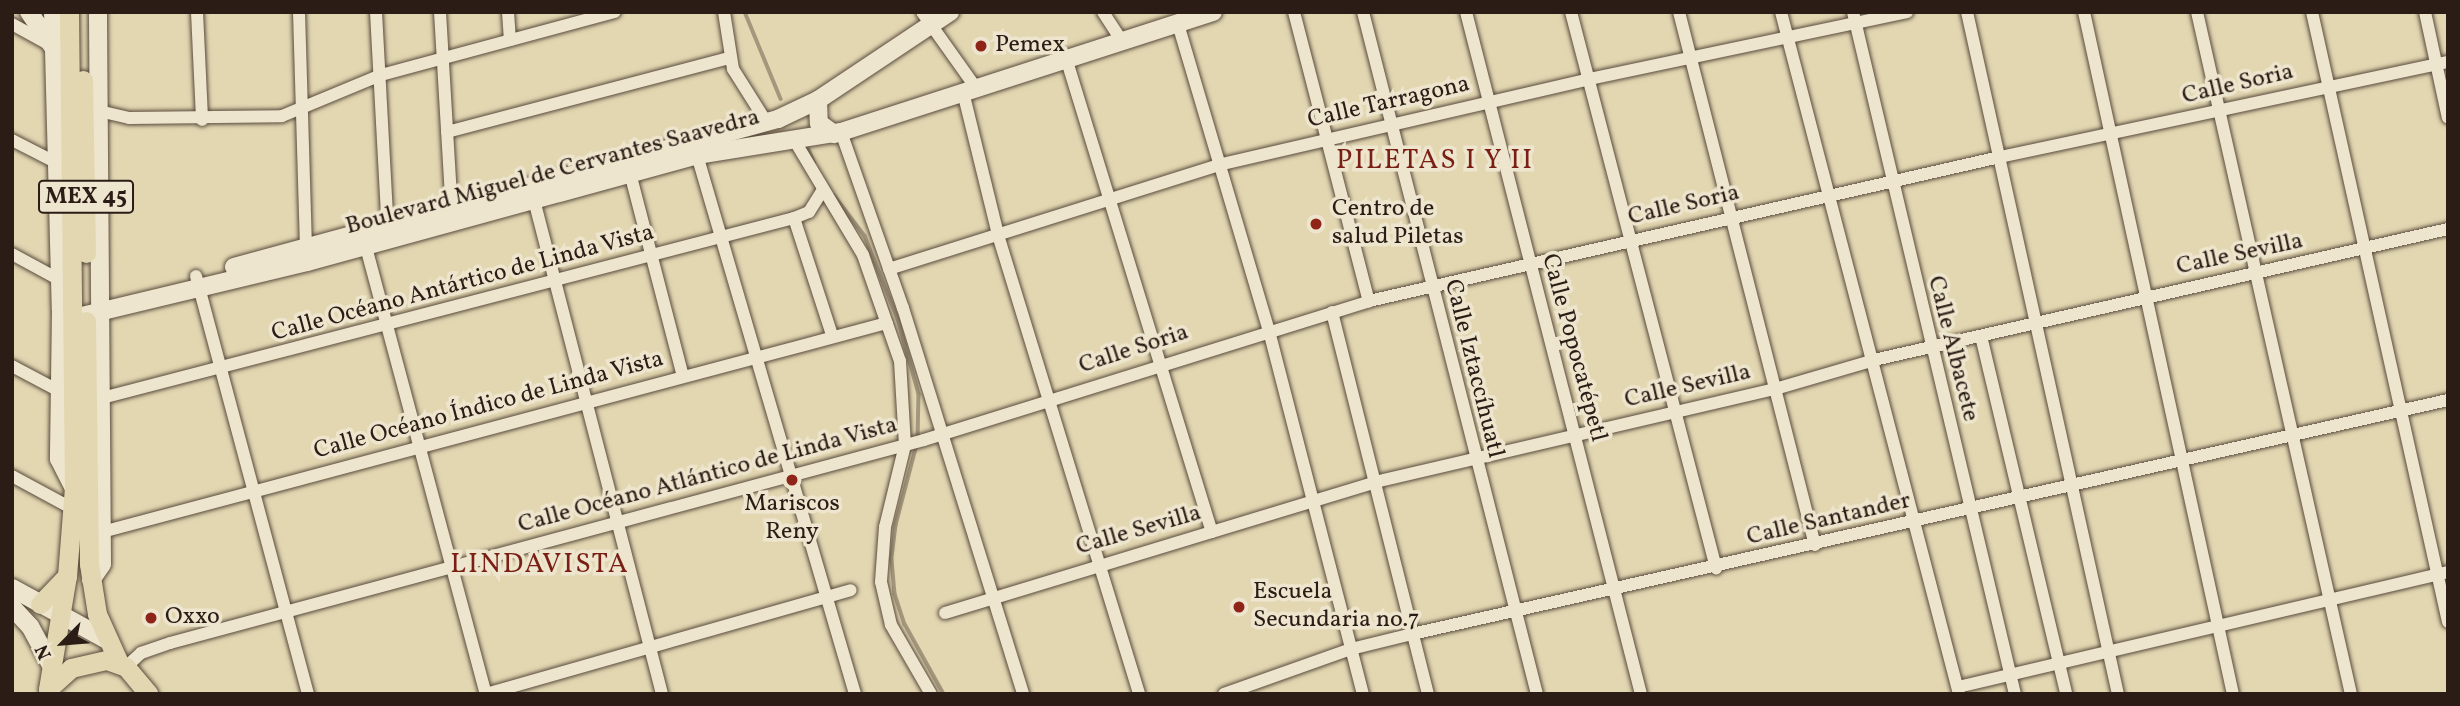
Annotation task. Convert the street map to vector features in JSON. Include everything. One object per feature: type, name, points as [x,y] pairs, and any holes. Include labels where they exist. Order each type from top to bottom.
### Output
[{"type":"main road","points":[[29,12],[99,111]]},
{"type":"main road","points":[[53,12],[60,280],[80,312],[102,398],[102,564],[91,580]]},
{"type":"main road","name":"MEX 45","points":[[69,12],[91,580],[107,640],[123,665]]},
{"type":"main road","name":"MEX 45","points":[[47,691],[67,576],[73,509],[80,312],[82,12]]},
{"type":"main road","points":[[74,488],[59,460],[61,392],[80,312],[99,111],[98,12]]},
{"type":"main road","name":"Boulevard Miguel de Cervantes Saavedra","points":[[80,312],[388,233],[767,123],[818,100],[927,19],[950,12]]},
{"type":"main road","name":"Boulevard Miguel de Cervantes Saavedra","points":[[452,214],[534,200],[697,155],[837,133],[1213,12]]},
{"type":"main road","points":[[818,100],[819,123],[837,133]]},
{"type":"main road","points":[[767,123],[786,139]]},
{"type":"main road","name":"Boulevard Miguel de Cervantes Saavedra","points":[[306,255],[366,247],[388,233]]},
{"type":"main road","points":[[40,604],[67,576]]},
{"type":"main road","points":[[12,588],[107,640]]},
{"type":"main road","points":[[12,607],[30,626],[52,667]]},
{"type":"main road","points":[[47,691],[62,673],[82,664],[123,665],[149,694]]},
{"type":"street","points":[[197,12],[202,120]]},
{"type":"street","points":[[299,12],[306,255]]},
{"type":"street","points":[[376,12],[388,233]]},
{"type":"street","points":[[440,12],[452,214]]},
{"type":"street","points":[[508,12],[510,40]]},
{"type":"street","points":[[99,111],[114,118],[202,120],[302,111],[381,75],[615,12]]},
{"type":"street","points":[[724,12],[729,58],[740,84],[767,123]]},
{"type":"street","points":[[1103,12],[1122,41]]},
{"type":"street","points":[[1294,12],[1369,301]]},
{"type":"street","name":"Calle Iztaccíhuatl","points":[[1363,12],[1430,285],[1537,694]]},
{"type":"street","name":"Calle Popocatépetl","points":[[1466,12],[1641,694]]},
{"type":"street","points":[[1571,12],[1716,568]]},
{"type":"street","points":[[1679,12],[1815,545]]},
{"type":"street","points":[[1782,12],[1959,690],[2009,672],[2058,660],[2442,573]]},
{"type":"street","name":"Calle Tarragona","points":[[889,269],[1217,165],[1590,79],[1788,40],[1854,19],[1907,12]]},
{"type":"street","points":[[1967,12],[2118,694]]},
{"type":"street","points":[[2084,12],[2107,134],[2233,694]]},
{"type":"street","points":[[2197,12],[2351,694]]},
{"type":"street","points":[[2312,12],[2401,411],[2442,573],[2448,622]]},
{"type":"street","points":[[2425,12],[2442,63],[2448,118]]},
{"type":"street","points":[[927,19],[969,90],[998,235],[1051,399],[1139,694]]},
{"type":"street","name":"Calle Albacete","points":[[1854,19],[1930,348],[2015,694]]},
{"type":"street","points":[[12,24],[54,47]]},
{"type":"street","points":[[1178,24],[1217,165],[1269,331],[1363,694]]},
{"type":"street","points":[[447,132],[729,58]]},
{"type":"street","points":[[1066,58],[1163,362],[1212,532]]},
{"type":"street","name":"Calle Soria","points":[[941,435],[1163,362],[1430,285],[2000,157],[2442,63]]},
{"type":"street","points":[[837,133],[889,269],[1023,694]]},
{"type":"street","points":[[786,139],[863,255],[904,378],[908,444],[885,527],[881,582],[891,625],[931,694]]},
{"type":"street","points":[[12,140],[57,163]]},
{"type":"street","points":[[697,155],[855,694]]},
{"type":"street","points":[[630,173],[649,256],[683,376]]},
{"type":"street","name":"Calle Océano Antártico de Linda Vista","points":[[102,398],[223,370],[794,218],[809,212],[822,191]]},
{"type":"street","points":[[534,200],[553,282],[662,694]]},
{"type":"street","points":[[794,218],[832,335]]},
{"type":"street","name":"Calle Sevilla","points":[[945,613],[1101,563],[1375,482],[1775,389],[1874,360],[2144,297],[2256,275],[2448,229]]},
{"type":"street","points":[[366,247],[486,694],[850,590]]},
{"type":"street","points":[[12,254],[60,280]]},
{"type":"street","points":[[197,282],[223,370],[308,694]]},
{"type":"street","points":[[1332,312],[1428,694]]},
{"type":"street","name":"Calle Océano Índico de Linda Vista","points":[[102,532],[417,445],[586,403],[832,335],[887,323]]},
{"type":"street","points":[[1981,336],[2023,496],[2066,694]]},
{"type":"street","points":[[12,366],[61,392]]},
{"type":"street","name":"Calle Santander","points":[[1224,694],[1257,689],[1351,649],[1412,634],[1716,568],[2448,400]]},
{"type":"street","name":"Calle Océano Atlántico de Linda Vista","points":[[123,665],[141,653],[941,435]]},
{"type":"street","points":[[12,476],[73,509]]},
{"type":"waterway","points":[[745,12],[781,99]]},
{"type":"waterway","points":[[809,150],[814,162]]},
{"type":"waterway","points":[[834,195],[865,236],[898,319],[919,394],[918,437]]},
{"type":"waterway","points":[[917,445],[896,525],[892,560],[895,594],[905,624],[944,694]]},
{"type":"place","name":"Pemex","points":[[981,46]]},
{"type":"place","name":"Centro de salud Piletas","points":[[1316,224]]},
{"type":"place","name":"Mariscos Reny","points":[[792,480]]},
{"type":"place","name":"Escuela Secundaria no.7","points":[[1239,607]]},
{"type":"place","name":"Oxxo","points":[[151,618]]},
{"type":"district","name":"PILETAS I Y II","points":[[1435,161]]},
{"type":"district","name":"LINDAVISTA","points":[[540,565]]}]
